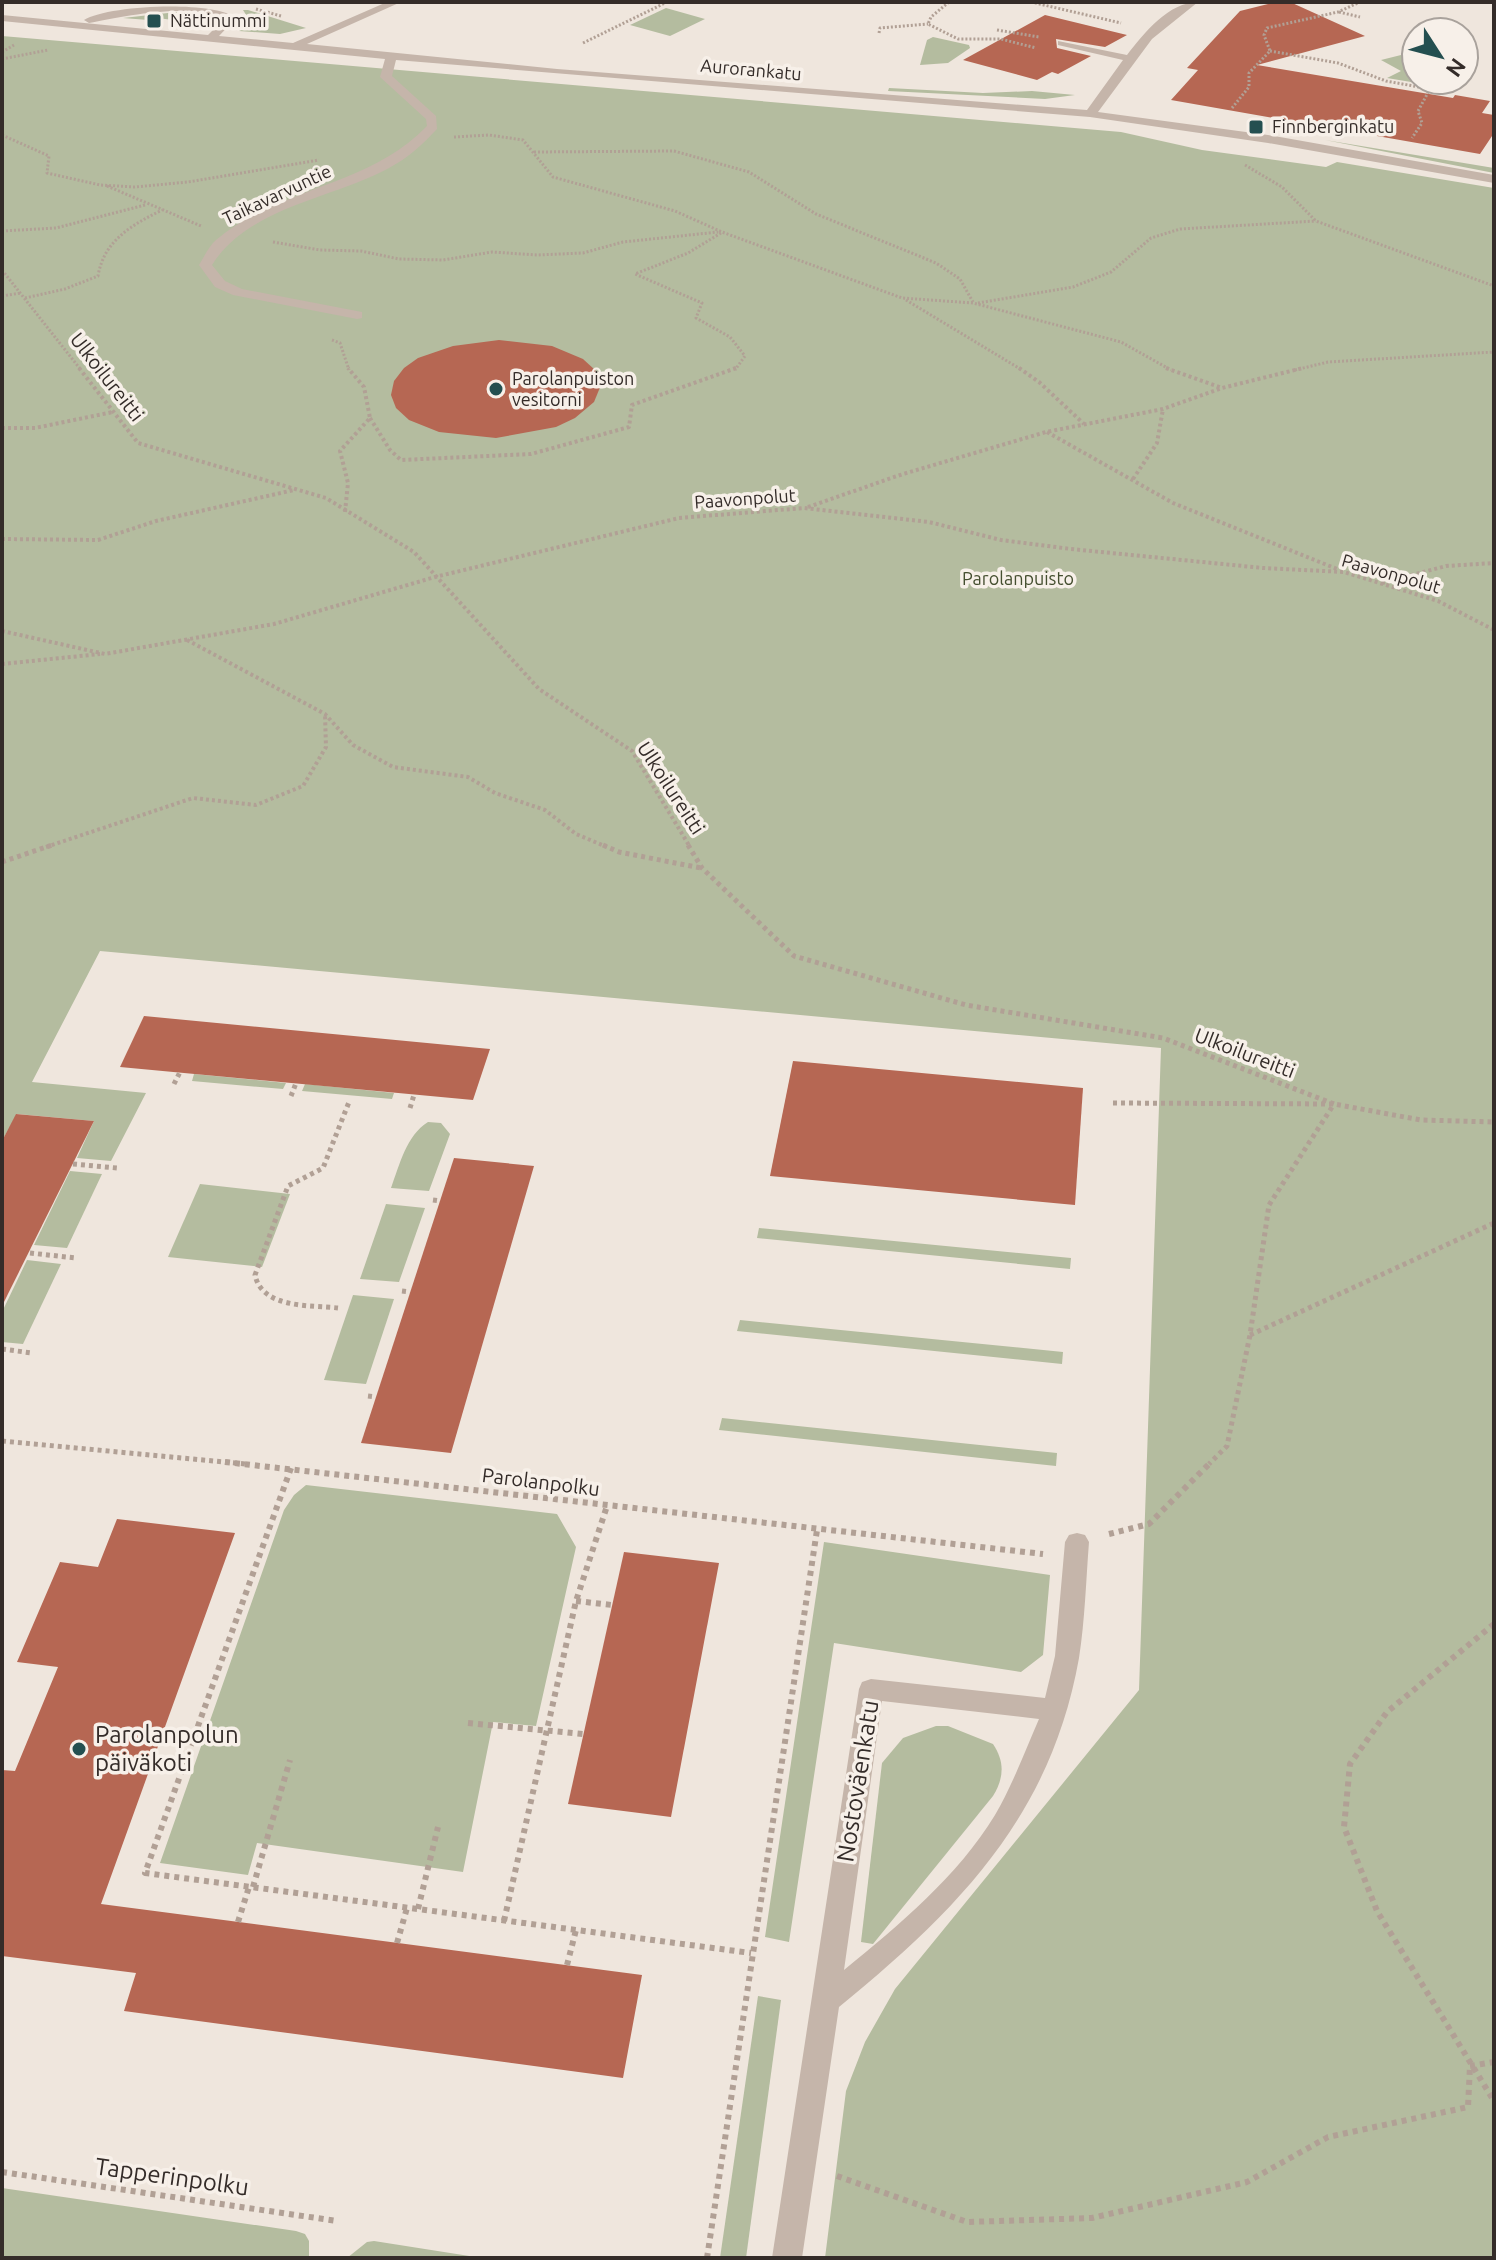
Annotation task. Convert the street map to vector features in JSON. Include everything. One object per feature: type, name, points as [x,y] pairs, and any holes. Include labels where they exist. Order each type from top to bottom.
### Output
[{"type":"street","points":[[293,46],[396,2]]},
{"type":"street","points":[[1090,114],[1153,32],[1186,3]]},
{"type":"street","points":[[71,24],[147,9],[198,5],[222,10],[231,16],[230,21],[211,38]]},
{"type":"street","name":"Aurorankatu","points":[[2,18],[391,56],[1090,114],[1268,139],[1494,179]]},
{"type":"street","points":[[1062,43],[1131,59]]},
{"type":"street","points":[[391,56],[386,77],[432,118],[433,127],[427,138]]},
{"type":"street","name":"Taikavarvuntie","points":[[357,315],[238,292],[220,284],[211,275],[205,265],[207,256],[237,231],[390,162],[427,138]]},
{"type":"street","points":[[826,2001],[896,1945],[966,1872],[995,1836],[1014,1803],[1055,1710],[1067,1656],[1076,1550]]},
{"type":"street","name":"Nostoväenkatu","points":[[787,2258],[871,1689],[1055,1710]]},
{"type":"path","points":[[583,43],[667,2]]},
{"type":"path","points":[[928,24],[931,17],[949,2]]},
{"type":"path","points":[[1031,2],[1121,23]]},
{"type":"path","points":[[1270,51],[1264,35],[1267,28],[1338,12],[1360,2]]},
{"type":"path","points":[[1338,12],[1360,17]]},
{"type":"path","points":[[879,33],[880,28],[928,24],[958,39],[1001,39],[1046,51]]},
{"type":"path","points":[[1001,39],[997,30],[1062,43]]},
{"type":"path","points":[[1016,43],[1039,30]]},
{"type":"path","points":[[953,43],[958,39]]},
{"type":"path","points":[[1231,110],[1249,87],[1249,73],[1270,51]]},
{"type":"path","points":[[1270,51],[1338,63],[1386,81],[1430,89],[1418,111],[1422,123],[1405,149]]},
{"type":"path","points":[[2,135],[49,156],[47,173],[107,186],[190,224],[237,231],[305,248],[361,251],[399,259],[443,260],[492,252],[537,255],[583,253],[623,242],[722,232]]},
{"type":"path","points":[[427,138],[489,135],[523,140],[553,177],[675,211],[722,232],[902,298],[1000,355],[1039,382],[1085,425]]},
{"type":"path","points":[[534,152],[674,151],[749,172],[816,214],[936,263],[960,279],[973,303]]},
{"type":"path","points":[[107,186],[209,180],[275,165]]},
{"type":"path","points":[[1245,165],[1282,187],[1316,221]]},
{"type":"path","points":[[2,231],[25,234],[53,229],[147,205]]},
{"type":"path","points":[[2,296],[65,289],[98,276],[98,265],[120,231],[163,210]]},
{"type":"path","points":[[973,303],[1073,287],[1111,272],[1151,238],[1180,229],[1316,221],[1494,286]]},
{"type":"path","points":[[293,304],[303,327],[340,343],[349,370],[364,387],[370,418],[390,450],[401,460],[531,454],[629,427],[632,405],[734,371],[745,356],[730,337],[696,318],[702,303],[635,274],[688,253],[722,232]]},
{"type":"path","name":"Ulkoilureitti","points":[[2,270],[138,443],[326,498],[414,552],[539,689],[632,751],[702,868],[794,956],[966,1005],[1163,1038],[1334,1104]]},
{"type":"path","points":[[902,298],[973,303],[1121,342],[1160,366],[1222,388]]},
{"type":"path","points":[[804,508],[903,474],[1046,432],[1163,409],[1222,388],[1328,362],[1494,352]]},
{"type":"path","points":[[1133,479],[1157,443],[1163,409]]},
{"type":"path","points":[[2,428],[35,428],[113,412]]},
{"type":"path","points":[[345,512],[348,483],[340,451],[370,418]]},
{"type":"path","points":[[1046,432],[1173,503],[1344,572]]},
{"type":"path","points":[[2,539],[98,540],[156,521],[296,490]]},
{"type":"path","name":"Paavonpolut","points":[[2,631],[105,654],[274,624],[435,577],[679,518],[804,508],[929,522],[1001,540],[1071,549],[1263,568],[1344,572],[1438,601],[1494,630]]},
{"type":"path","points":[[1381,584],[1446,566],[1494,563]]},
{"type":"path","points":[[186,640],[325,714],[353,745],[393,767],[468,777],[495,793],[545,810],[576,834],[619,852],[702,868]]},
{"type":"path","points":[[2,664],[105,654]]},
{"type":"path","points":[[2,862],[193,798],[256,805],[303,786],[326,747],[325,714]]},
{"type":"path","points":[[174,1084],[180,1072]]},
{"type":"path","points":[[291,1096],[296,1083]]},
{"type":"path","points":[[410,1108],[414,1095]]},
{"type":"path","points":[[338,1308],[276,1301],[257,1285],[255,1275],[288,1186],[323,1168],[349,1102]]},
{"type":"path","name":"Ulkoilureitti","points":[[1113,1103],[1334,1104],[1421,1120],[1494,1122]]},
{"type":"path","points":[[1076,1550],[1149,1524],[1227,1446],[1250,1335],[1269,1205],[1334,1104]]},
{"type":"path","points":[[73,1164],[117,1168]]},
{"type":"path","points":[[433,1200],[440,1201]]},
{"type":"path","points":[[1250,1335],[1494,1223]]},
{"type":"path","points":[[30,1253],[76,1258]]},
{"type":"path","points":[[402,1291],[410,1292]]},
{"type":"path","points":[[2,1349],[32,1353]]},
{"type":"path","points":[[368,1396],[376,1397]]},
{"type":"path","name":"Parolanpolku","points":[[2,1441],[291,1468],[817,1530],[1076,1550]]},
{"type":"path","points":[[291,1468],[145,1873],[751,1953]]},
{"type":"path","points":[[504,1921],[576,1601],[607,1506]]},
{"type":"path","points":[[707,2258],[817,1530]]},
{"type":"path","points":[[576,1601],[612,1605]]},
{"type":"path","points":[[1494,1624],[1387,1712],[1350,1764],[1344,1827],[1377,1911],[1494,2101]]},
{"type":"path","points":[[468,1723],[583,1734]]},
{"type":"path","points":[[238,1922],[290,1760]]},
{"type":"path","points":[[418,1909],[438,1827]]},
{"type":"path","points":[[397,1943],[407,1908]]},
{"type":"path","points":[[567,1965],[576,1930]]},
{"type":"path","points":[[1470,2066],[1494,2062]]},
{"type":"path","points":[[800,2163],[967,2222],[1092,2218],[1247,2182],[1328,2137],[1468,2107],[1470,2066]]},
{"type":"path","name":"Tapperinpolku","points":[[2,2172],[337,2221]]},
{"type":"green space","points":[[666,8],[705,19],[670,36],[630,25]]},
{"type":"green space","points":[[243,10],[306,28],[280,34],[239,31],[250,21]]},
{"type":"green space","points":[[177,12],[202,14],[214,20],[208,25],[151,17],[148,20],[123,18]]},
{"type":"green space","name":"Parolanpuisto","points":[[2,36],[1121,132],[1202,150],[1326,167],[1337,162],[1494,188],[1494,2258],[825,2258],[846,2091],[865,2042],[895,1989],[1139,1690],[1161,1048],[100,951],[32,1082],[146,1093],[111,1161],[77,1158],[94,1121],[17,1114],[2,1141]]},
{"type":"green space","points":[[933,37],[969,45],[970,48],[948,63],[920,65],[927,40]]},
{"type":"green space","points":[[1400,55],[1400,70],[1381,60]]},
{"type":"green space","points":[[1400,72],[1400,80],[1387,78]]},
{"type":"green space","points":[[889,88],[1075,95],[1045,99],[888,91]]},
{"type":"green space","points":[[1325,140],[1494,168],[1494,173]]},
{"type":"green space","points":[[194,1074],[286,1083],[283,1089],[192,1081]]},
{"type":"green space","points":[[305,1084],[394,1093],[392,1099],[302,1091]]},
{"type":"green space","points":[[428,1122],[441,1123],[450,1134],[429,1191],[391,1188],[409,1143]]},
{"type":"green space","points":[[70,1171],[102,1174],[67,1248],[34,1245]]},
{"type":"green space","points":[[200,1184],[290,1194],[262,1267],[168,1257]]},
{"type":"green space","points":[[386,1204],[425,1208],[399,1282],[360,1279]]},
{"type":"green space","points":[[759,1228],[1071,1258],[1070,1269],[757,1238]]},
{"type":"green space","points":[[27,1260],[61,1264],[23,1344],[2,1342],[2,1312]]},
{"type":"green space","points":[[353,1295],[394,1299],[366,1384],[324,1380]]},
{"type":"green space","points":[[740,1320],[1063,1352],[1062,1364],[737,1331]]},
{"type":"green space","points":[[722,1418],[1057,1453],[1056,1466],[719,1430]]},
{"type":"green space","points":[[306,1485],[557,1514],[576,1547],[536,1726],[493,1722],[463,1872],[257,1843],[248,1875],[160,1863],[284,1510],[294,1495]]},
{"type":"green space","points":[[824,1542],[1050,1575],[1043,1655],[1021,1672],[834,1643],[789,1942],[765,1937]]},
{"type":"green space","points":[[936,1726],[948,1726],[993,1744],[1002,1770],[999,1783],[993,1796],[873,1944],[861,1942],[882,1763],[903,1738]]},
{"type":"green space","points":[[758,1996],[781,2000],[746,2258],[720,2258]]},
{"type":"green space","points":[[2,2188],[296,2231],[305,2234],[309,2241],[309,2258],[2,2258]]},
{"type":"green space","points":[[367,2242],[482,2258],[347,2258]]},
{"type":"building","points":[[1276,2],[1290,2],[1365,36],[1257,65],[1400,89],[1400,96],[1461,96],[1490,101],[1482,113],[1494,115],[1494,133],[1480,154],[1171,100],[1198,70],[1187,68],[1240,11]]},
{"type":"building","points":[[1045,15],[1127,35],[1105,47],[1056,39],[1057,48],[1091,56],[1058,74],[1052,72],[1037,80],[963,60]]},
{"type":"building","name":"Parolanpuiston vesitorni","points":[[499,340],[552,346],[583,359],[595,370],[601,385],[594,402],[575,418],[556,427],[496,438],[439,432],[409,420],[396,408],[391,395],[394,381],[404,368],[418,358],[453,346]]},
{"type":"building","points":[[144,1016],[490,1049],[473,1100],[120,1067]]},
{"type":"building","points":[[793,1061],[1083,1088],[1075,1205],[770,1176]]},
{"type":"building","points":[[16,1114],[94,1121],[2,1306],[2,1141]]},
{"type":"building","points":[[454,1158],[534,1166],[451,1453],[361,1443]]},
{"type":"building","points":[[117,1519],[235,1533],[101,1904],[642,1975],[623,2078],[124,2011],[136,1973],[2,1956],[2,1770],[15,1771],[58,1667],[17,1662],[60,1562],[98,1567]]},
{"type":"building","points":[[624,1552],[719,1563],[671,1817],[568,1804]]},
{"type":"place","name":"Nättinummi","points":[[154,21]]},
{"type":"place","name":"Finnberginkatu","points":[[1256,127]]},
{"type":"place","name":"Parolanpuiston vesitorni","points":[[496,389]]},
{"type":"place","name":"Parolanpolun päiväkoti","points":[[79,1749]]}]
